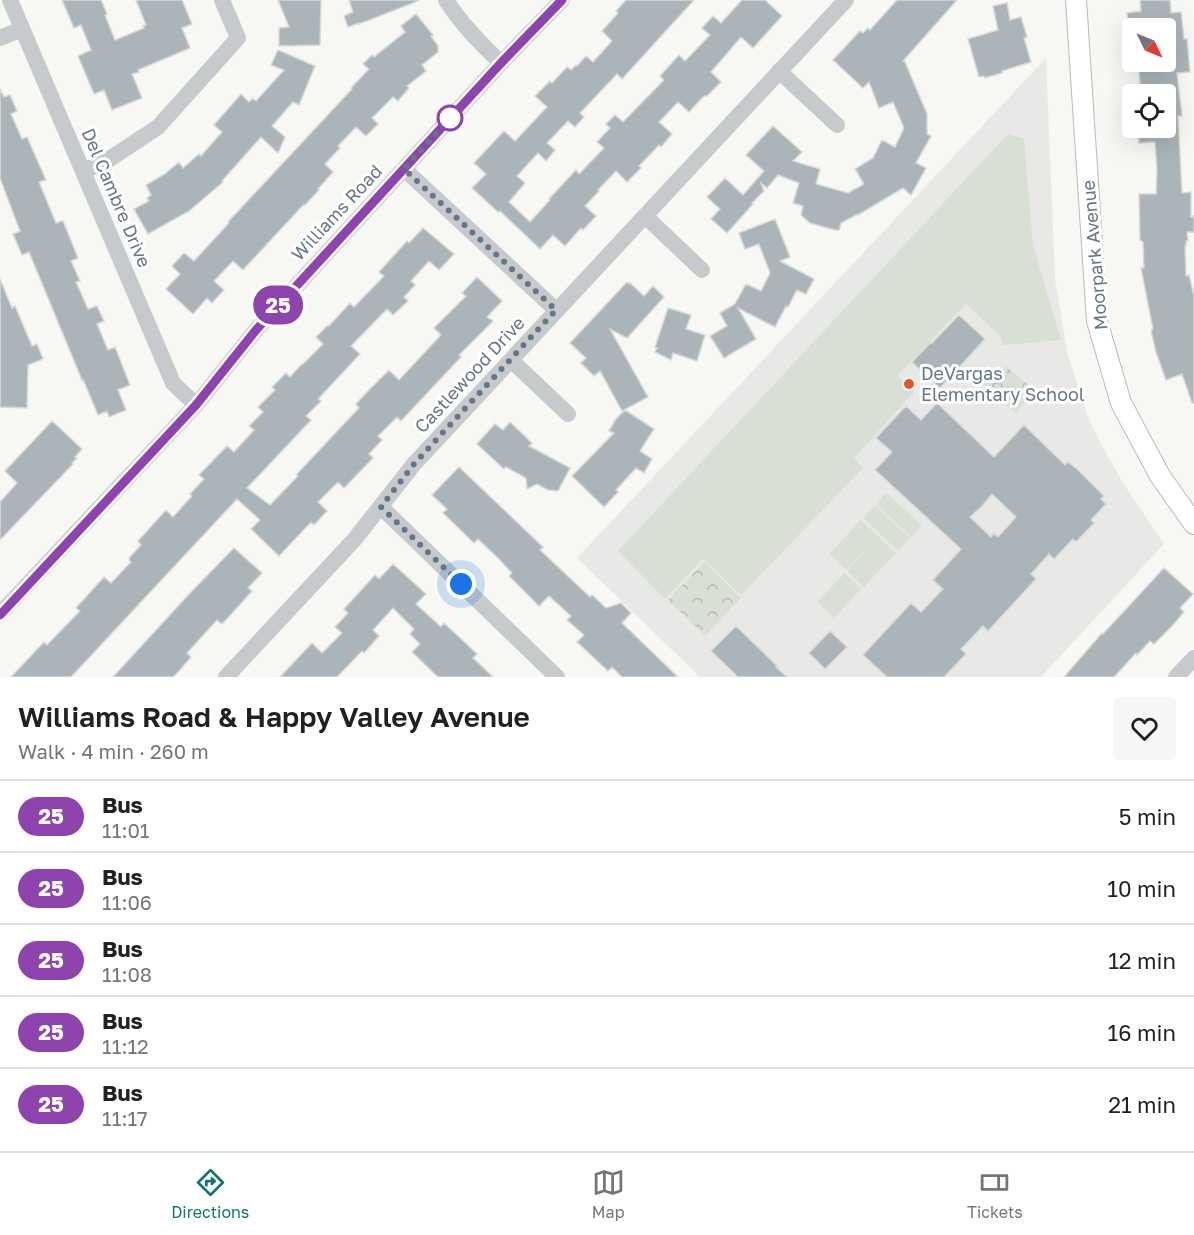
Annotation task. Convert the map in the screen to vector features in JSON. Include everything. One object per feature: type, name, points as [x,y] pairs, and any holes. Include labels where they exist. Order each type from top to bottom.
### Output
[{"type":"main road","name":"Moorpark Avenue","points":[[1077,0],[1097,321],[1121,403],[1160,476],[1194,524]]},
{"type":"street","name":"Del Cambre Drive","points":[[10,0],[173,383],[196,405]]},
{"type":"street","points":[[83,171],[105,162],[158,127],[238,38],[222,0]]},
{"type":"street","points":[[446,0],[476,39],[501,63]]},
{"type":"street","name":"Williams Road","points":[[0,614],[196,405],[256,330],[561,0]]},
{"type":"street","name":"Castlewood Drive","points":[[226,677],[354,540],[414,464],[846,0]]},
{"type":"street","points":[[0,38],[22,29]]},
{"type":"street","points":[[779,71],[837,125]]},
{"type":"street","points":[[404,169],[556,310]]},
{"type":"street","points":[[645,216],[702,270]]},
{"type":"street","points":[[511,360],[568,414]]},
{"type":"street","points":[[381,507],[557,677]]},
{"type":"street","points":[[1176,677],[1194,658]]},
{"type":"shaded area","name":"DeVargas Elementary School","points":[[1046,58],[1055,279],[1067,352],[1088,417],[1101,444],[1123,483],[1164,544],[1041,677],[700,677],[577,558]]},
{"type":"green space","points":[[1008,134],[1024,139],[1033,245],[1061,340],[1003,345],[1001,337],[966,304],[898,375],[914,392],[854,458],[863,468],[741,595],[703,559],[665,599],[618,551]]},
{"type":"green space","points":[[1007,367],[1035,391],[1016,413],[975,377],[981,370]]},
{"type":"green space","points":[[886,493],[922,525],[911,537],[876,504]]},
{"type":"green space","points":[[875,506],[910,538],[898,551],[863,518]]},
{"type":"green space","points":[[861,520],[896,553],[864,587],[847,571],[870,545],[846,570],[829,554]]},
{"type":"green space","points":[[704,562],[741,598],[705,636],[668,600]]},
{"type":"green space","points":[[845,573],[861,589],[834,618],[817,602]]},
{"type":"building","points":[[62,0],[101,0],[115,40],[144,28],[143,26],[146,25],[136,0],[182,0],[192,24],[182,28],[190,48],[132,74],[142,98],[112,110],[104,90],[94,94],[78,56],[91,50],[81,25],[74,28]]},
{"type":"building","points":[[278,0],[321,0],[320,45],[279,46],[279,28],[289,27]]},
{"type":"building","points":[[349,0],[418,1],[348,27],[344,16],[353,12]]},
{"type":"building","points":[[626,0],[694,0],[622,79],[617,74],[580,113],[584,117],[575,127],[568,121],[547,143],[555,150],[546,161],[538,153],[517,176],[525,183],[509,202],[530,222],[576,170],[579,174],[604,148],[597,142],[610,128],[606,124],[615,115],[623,122],[664,80],[660,76],[679,55],[685,61],[710,35],[702,28],[713,16],[721,23],[742,0],[765,0],[782,16],[753,48],[741,37],[711,72],[721,82],[689,112],[678,102],[659,122],[672,134],[639,166],[641,168],[627,182],[616,171],[598,190],[585,206],[596,216],[583,230],[581,228],[565,246],[553,235],[540,249],[472,188],[486,174],[474,163],[504,131],[515,141],[547,107],[535,96],[550,81],[552,83],[567,67],[571,70],[577,66],[586,56],[593,62],[612,41],[602,31]]},
{"type":"building","points":[[897,0],[957,0],[903,61],[927,114],[927,134],[931,136],[916,163],[926,168],[911,195],[903,188],[841,223],[839,230],[835,230],[810,223],[801,215],[803,206],[793,203],[799,183],[778,175],[767,188],[761,183],[764,191],[727,233],[711,219],[720,209],[707,197],[725,178],[743,195],[764,171],[746,155],[773,126],[802,152],[793,161],[820,169],[816,184],[848,193],[864,184],[855,169],[873,158],[882,140],[895,147],[904,128],[893,102],[879,108],[869,82],[863,88],[833,60],[860,31],[863,33],[868,28],[870,30]]},
{"type":"building","points":[[1140,0],[1170,0],[1171,13],[1181,12],[1184,39],[1187,39],[1190,72],[1177,73],[1182,116],[1178,116],[1182,193],[1191,192],[1191,217],[1194,216],[1194,232],[1187,232],[1188,241],[1185,246],[1186,276],[1189,275],[1194,296],[1194,403],[1192,403],[1182,374],[1166,380],[1151,331],[1153,329],[1141,268],[1144,268],[1143,242],[1140,240],[1139,194],[1156,194],[1157,170],[1155,142],[1139,143],[1139,138],[1176,138],[1176,84],[1140,84],[1139,72],[1176,72],[1176,18],[1128,18],[1127,13],[1141,11]]},
{"type":"building","points":[[1007,3],[1010,20],[1021,17],[1031,62],[985,78],[984,76],[979,77],[968,39],[998,30],[993,6]]},
{"type":"building","points":[[416,14],[433,35],[431,36],[438,46],[438,52],[422,65],[426,71],[407,86],[409,88],[398,101],[393,97],[372,118],[378,124],[366,136],[356,127],[325,164],[333,172],[319,190],[243,270],[233,261],[214,281],[224,290],[212,303],[207,298],[193,314],[166,289],[180,274],[172,266],[184,253],[194,261],[352,89],[369,69],[363,64],[405,32],[401,26]]},
{"type":"building","points":[[278,50],[315,66],[299,105],[293,102],[272,126],[285,137],[278,153],[261,137],[223,182],[189,211],[148,234],[134,209],[149,201],[147,198],[151,195],[146,185],[165,174],[179,162],[183,168],[199,154],[201,156],[222,132],[214,125],[241,94],[249,102],[253,98],[256,101],[284,70],[271,65]]},
{"type":"building","points":[[0,89],[4,97],[10,95],[17,111],[11,114],[22,139],[27,137],[46,180],[39,182],[56,223],[63,221],[78,258],[71,261],[80,281],[76,282],[88,309],[97,306],[104,321],[97,324],[108,350],[115,347],[130,385],[118,390],[126,410],[109,417],[107,411],[98,415],[29,252],[22,255],[13,234],[20,231],[0,178]]},
{"type":"building","points":[[775,219],[790,257],[780,261],[814,279],[806,294],[797,290],[775,327],[738,308],[756,339],[724,358],[710,336],[727,326],[720,313],[735,304],[746,284],[761,291],[770,273],[759,244],[745,249],[739,233]]},
{"type":"building","points":[[423,228],[454,254],[439,270],[429,261],[411,281],[415,285],[404,297],[408,301],[393,315],[387,309],[351,346],[360,354],[318,399],[321,401],[306,416],[311,420],[247,488],[270,505],[359,408],[356,404],[389,370],[399,380],[441,335],[434,328],[466,296],[462,293],[477,277],[502,301],[487,317],[493,321],[459,355],[461,357],[401,421],[397,417],[378,436],[382,440],[369,454],[373,458],[344,488],[338,482],[318,502],[327,511],[314,525],[311,522],[279,556],[251,529],[260,520],[237,499],[71,677],[11,677],[44,642],[47,645],[80,611],[76,608],[104,577],[111,583],[131,562],[130,557],[141,545],[138,541],[166,510],[173,517],[204,479],[199,475],[227,446],[234,452],[254,430],[249,426],[263,412],[258,407],[275,390],[272,387],[286,373],[290,377],[323,344],[316,337],[350,303],[354,307],[384,276],[379,272],[407,241],[409,243]]},
{"type":"building","points":[[0,279],[12,308],[15,306],[32,346],[37,344],[43,359],[28,365],[27,408],[0,407]]},
{"type":"building","points":[[627,282],[644,296],[653,286],[664,297],[627,338],[610,329],[648,397],[622,411],[600,371],[594,376],[581,363],[586,358],[570,343]]},
{"type":"building","points":[[668,308],[691,315],[686,329],[705,335],[697,361],[673,353],[671,360],[655,352]]},
{"type":"building","points":[[959,315],[985,339],[940,388],[912,362]]},
{"type":"building","points":[[937,403],[994,457],[1024,425],[1065,465],[1068,462],[1077,469],[1104,496],[1101,499],[1106,504],[1091,520],[1094,523],[1076,542],[1073,539],[1054,559],[1049,554],[1031,574],[1036,579],[988,631],[983,626],[961,649],[966,654],[944,677],[887,677],[863,655],[911,603],[921,612],[943,589],[933,580],[961,549],[875,470],[892,452],[876,438],[906,406],[921,420]],"holes":[[[992,494],[1016,517],[998,537],[994,533],[991,537],[970,517]]]},
{"type":"building","points":[[625,410],[654,429],[640,451],[652,459],[644,473],[636,468],[604,507],[572,476],[614,433],[609,431]]},
{"type":"building","points":[[52,421],[82,449],[75,457],[77,458],[73,464],[0,540],[0,502],[17,483],[5,471]]},
{"type":"building","points":[[510,422],[532,443],[529,446],[570,468],[558,491],[548,490],[537,484],[527,489],[526,478],[506,467],[504,469],[477,444],[495,424],[503,430]]},
{"type":"building","points":[[459,467],[543,547],[540,550],[590,597],[592,595],[606,608],[621,603],[631,613],[622,623],[678,677],[622,677],[612,667],[608,671],[577,642],[584,635],[567,620],[571,616],[549,596],[539,606],[509,576],[512,573],[499,559],[478,539],[474,543],[443,513],[447,509],[432,495]]},
{"type":"building","points":[[234,548],[262,573],[248,588],[252,591],[222,624],[217,620],[187,653],[191,657],[179,671],[173,677],[113,677],[192,591]]},
{"type":"building","points":[[393,564],[426,594],[416,604],[441,627],[444,623],[477,654],[473,658],[493,677],[438,677],[412,652],[420,644],[410,634],[414,629],[393,608],[373,630],[379,636],[337,677],[280,677],[312,643],[322,653],[342,633],[335,627],[348,613],[344,609],[375,575],[379,579]]},
{"type":"building","points":[[1164,568],[1193,594],[1180,608],[1184,612],[1171,627],[1154,644],[1150,641],[1137,655],[1136,653],[1114,677],[1064,677],[1102,633]]},
{"type":"building","points":[[736,626],[787,677],[738,677],[711,651]]},
{"type":"building","points":[[830,631],[847,647],[825,669],[809,653]]},
{"type":"bus line","name":"25","points":[[0,615],[196,405],[256,330],[501,63],[562,0]]},
{"type":"place","name":"DeVargas Elementary School","points":[[909,384]]},
{"type":"route","points":[[450,118],[404,169],[556,310],[414,464],[381,507],[461,584]]}]
